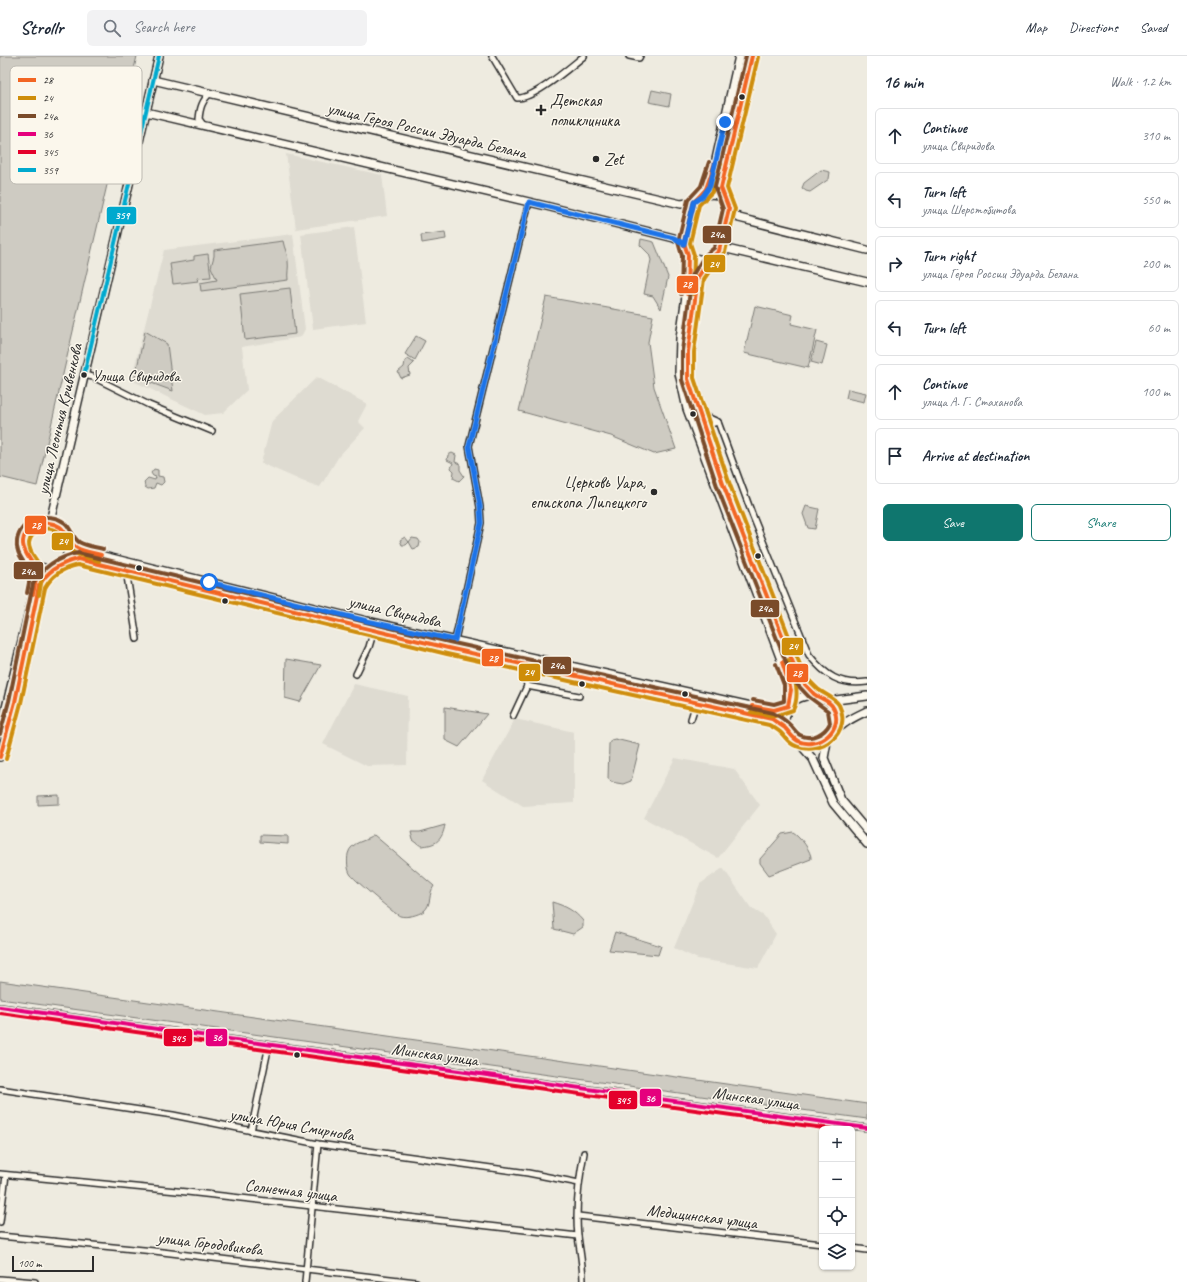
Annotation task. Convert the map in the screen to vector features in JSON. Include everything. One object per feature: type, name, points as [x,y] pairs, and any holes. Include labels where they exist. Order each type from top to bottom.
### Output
[{"type":"street","points":[[153,80],[159,56]]},
{"type":"street","points":[[492,56],[517,98],[524,98],[560,76],[584,56]]},
{"type":"street","points":[[629,56],[639,58],[640,56]]},
{"type":"street","points":[[703,196],[710,186],[740,56]]},
{"type":"street","points":[[752,56],[721,188],[729,209],[739,218],[867,250]]},
{"type":"street","name":"улица Героя России Эдуарда Белана","points":[[153,80],[659,199],[682,204],[694,202]]},
{"type":"street","name":"улица Леонтия Кривенкова","points":[[142,129],[153,80]]},
{"type":"street","points":[[204,126],[199,119],[199,114],[202,100],[210,93]]},
{"type":"street","points":[[146,112],[529,202],[674,238],[684,244]]},
{"type":"street","name":"улица Леонтия Кривенкова","points":[[50,522],[129,184]]},
{"type":"street","points":[[725,199],[711,193],[694,202],[684,244],[688,255],[689,275],[680,338],[679,373],[687,409],[700,448],[790,681],[790,704],[784,717],[786,729],[813,759],[833,803],[867,844]]},
{"type":"street","points":[[455,640],[481,523],[480,506],[469,446],[529,202]]},
{"type":"street","points":[[720,251],[729,209]]},
{"type":"street","points":[[867,282],[727,249],[720,251],[710,259],[698,277],[688,352],[688,378],[702,426],[724,487],[800,678],[817,695],[828,701],[834,710],[836,721],[830,734],[824,758],[841,800],[867,831]]},
{"type":"street","points":[[688,255],[698,260],[710,259]]},
{"type":"street","points":[[84,374],[212,431]]},
{"type":"street","points":[[698,413],[718,422],[752,514],[809,655],[821,670],[834,679],[852,682],[867,682]]},
{"type":"street","points":[[702,426],[718,422]]},
{"type":"street","points":[[0,758],[15,702],[39,586],[42,579],[61,563],[67,555],[70,542],[62,528],[50,522],[43,522],[34,526],[26,534],[23,542],[24,551],[28,560],[34,565],[40,568],[54,568]]},
{"type":"street","name":"улица Свиридова","points":[[70,542],[83,551],[367,621],[760,708],[774,710],[790,704]]},
{"type":"street","name":"улица Свиридова","points":[[61,563],[78,559],[374,630],[772,719],[786,729]]},
{"type":"street","points":[[0,733],[37,576],[34,565]]},
{"type":"street","points":[[126,570],[136,639]]},
{"type":"street","points":[[356,674],[374,630]]},
{"type":"street","points":[[513,716],[527,686],[524,664]]},
{"type":"street","points":[[527,686],[579,696]]},
{"type":"street","points":[[790,704],[800,696],[807,694],[817,695]]},
{"type":"street","points":[[828,701],[867,696]]},
{"type":"street","points":[[691,720],[696,703]]},
{"type":"street","points":[[797,741],[807,744],[816,743],[850,720],[867,711]]},
{"type":"street","name":"Минская улица","points":[[0,1007],[867,1128]]},
{"type":"street","points":[[251,1131],[269,1045]]},
{"type":"street","name":"улица Юрия Смирнова","points":[[0,1089],[173,1115],[318,1144],[528,1173],[579,1183]]},
{"type":"street","points":[[305,1282],[318,1144]]},
{"type":"street","points":[[583,1282],[583,1265],[578,1236],[578,1216],[579,1183],[584,1152]]},
{"type":"street","name":"Солнечная улица","points":[[0,1174],[187,1192],[578,1236]]},
{"type":"street","points":[[0,1222],[6,1175]]},
{"type":"street","name":"Медицинская улица","points":[[578,1216],[819,1244]]},
{"type":"street","name":"улица Городовикова","points":[[0,1236],[154,1251],[416,1282]]},
{"type":"street","points":[[855,1248],[867,1250]]},
{"type":"street","points":[[0,1279],[35,1282]]},
{"type":"shaded area","points":[[0,56],[137,56],[135,66],[10,66],[10,184],[107,184],[37,486],[0,477]]},
{"type":"shaded area","points":[[652,90],[671,94],[669,106],[649,102]]},
{"type":"shaded area","points":[[286,154],[382,175],[387,216],[296,229]]},
{"type":"shaded area","points":[[821,170],[830,172],[829,179],[810,192],[802,188],[804,183]]},
{"type":"shaded area","points":[[354,227],[366,322],[313,329],[301,234]]},
{"type":"shaded area","points":[[445,232],[446,239],[422,243],[421,235]]},
{"type":"shaded area","points":[[293,234],[305,329],[301,337],[242,347],[247,390],[223,413],[205,415],[131,380],[164,250]]},
{"type":"shaded area","points":[[641,239],[654,242],[668,277],[661,309],[653,296],[644,294],[651,260],[649,254],[640,245]]},
{"type":"shaded area","points":[[283,241],[288,258],[288,280],[201,291],[200,283],[217,280],[211,267],[214,250]]},
{"type":"shaded area","points":[[208,254],[211,277],[197,278],[198,281],[173,284],[170,264],[194,260],[194,256]]},
{"type":"shaded area","points":[[290,288],[295,334],[245,340],[240,294]]},
{"type":"shaded area","points":[[546,297],[653,316],[648,342],[654,387],[676,449],[654,454],[611,436],[519,411]]},
{"type":"shaded area","points":[[755,306],[793,315],[791,324],[817,330],[808,368],[744,353]]},
{"type":"shaded area","points":[[145,331],[167,344],[173,391],[135,377]]},
{"type":"shaded area","points":[[416,336],[425,341],[415,360],[405,354]]},
{"type":"shaded area","points":[[816,342],[827,345],[822,365],[811,362]]},
{"type":"shaded area","points":[[408,359],[414,363],[409,368],[410,375],[401,378],[398,372],[404,367],[405,361]]},
{"type":"shaded area","points":[[317,377],[367,404],[358,421],[365,428],[339,456],[320,487],[302,481],[261,463],[272,421]]},
{"type":"shaded area","points":[[848,389],[866,393],[864,402],[846,398]]},
{"type":"shaded area","points":[[452,453],[456,455],[455,462],[460,464],[460,470],[464,476],[459,481],[453,478],[454,471],[451,468],[453,463],[447,460],[448,455]]},
{"type":"shaded area","points":[[154,469],[158,470],[158,476],[163,477],[164,482],[161,485],[156,483],[154,488],[148,489],[145,487],[144,482],[148,478],[155,480],[156,477],[151,473]]},
{"type":"shaded area","points":[[806,506],[819,509],[815,529],[808,528],[803,514]]},
{"type":"shaded area","points":[[405,537],[409,542],[406,545],[402,545],[400,540]]},
{"type":"shaded area","points":[[412,538],[418,539],[420,542],[419,547],[413,549],[409,542]]},
{"type":"shaded area","points":[[286,659],[321,665],[300,702],[285,698]]},
{"type":"shaded area","points":[[354,684],[408,696],[407,765],[367,766],[323,744]]},
{"type":"shaded area","points":[[445,707],[487,714],[459,747],[445,740]]},
{"type":"shaded area","points":[[515,719],[574,732],[574,803],[523,806],[482,780]]},
{"type":"shaded area","points":[[615,739],[640,745],[631,781],[623,784],[611,782],[608,779],[609,744],[611,740]]},
{"type":"shaded area","points":[[675,758],[734,769],[760,805],[718,858],[644,818]]},
{"type":"shaded area","points":[[59,795],[59,804],[38,805],[38,796]]},
{"type":"shaded area","points":[[445,825],[440,838],[435,843],[421,846],[413,840],[411,832],[420,832]]},
{"type":"shaded area","points":[[793,832],[805,844],[810,852],[811,859],[769,875],[760,863],[760,859],[782,834]]},
{"type":"shaded area","points":[[260,835],[288,836],[288,844],[260,842]]},
{"type":"shaded area","points":[[374,835],[434,886],[428,905],[424,911],[412,916],[400,916],[375,897],[351,875],[347,862],[350,850],[355,844]]},
{"type":"shaded area","points":[[723,868],[751,908],[764,916],[776,934],[758,968],[698,959],[674,948],[700,884]]},
{"type":"shaded area","points":[[552,902],[573,911],[583,921],[583,927],[573,934],[554,929]]},
{"type":"shaded area","points":[[615,932],[661,946],[658,955],[609,950]]},
{"type":"shaded area","points":[[0,981],[867,1104],[867,1119],[0,999]]},
{"type":"transit line","name":"359","points":[[142,128],[159,56]]},
{"type":"transit line","name":"24a","points":[[0,734],[9,701],[33,584],[46,567],[64,557],[78,553],[449,642],[773,713],[786,721],[799,734],[805,737],[818,735],[825,730],[830,723],[828,711],[809,697],[793,680],[718,489],[682,380],[682,351],[692,276],[705,255],[714,248],[723,209],[715,187],[746,56]]},
{"type":"transit line","name":"28","points":[[0,757],[15,702],[39,586],[50,571],[60,565],[78,559],[448,648],[772,719],[785,728],[796,740],[806,743],[813,743],[827,736],[832,731],[835,724],[836,717],[834,709],[827,702],[816,696],[799,678],[724,487],[688,379],[688,352],[698,277],[710,259],[719,251],[729,209],[721,188],[752,56]]},
{"type":"transit line","name":"24","points":[[6,759],[21,703],[45,588],[51,579],[58,573],[78,565],[447,654],[769,725],[779,731],[791,744],[806,749],[824,745],[832,740],[838,733],[842,724],[842,715],[839,705],[832,698],[817,688],[804,675],[730,485],[694,378],[694,352],[704,279],[725,252],[735,209],[727,188],[758,57]]},
{"type":"transit line","name":"24a","points":[[681,294],[682,256],[678,242],[688,200],[701,186],[709,162]]},
{"type":"transit line","name":"28","points":[[687,294],[688,255],[684,243],[694,202],[706,189],[715,163]]},
{"type":"transit line","name":"24","points":[[693,294],[694,255],[690,243],[699,205],[712,192],[721,164]]},
{"type":"transit line","name":"359","points":[[84,375],[129,184]]},
{"type":"transit line","name":"24a","points":[[27,593],[30,574],[17,550],[17,541],[19,533],[29,522],[43,517],[58,519],[67,525],[79,542],[103,549]]},
{"type":"transit line","name":"28","points":[[33,594],[36,572],[25,552],[23,544],[26,532],[36,525],[42,523],[54,524],[62,529],[77,548],[101,555]]},
{"type":"transit line","name":"24","points":[[39,595],[42,570],[29,547],[30,539],[36,532],[44,529],[52,529],[58,533],[65,544],[73,552],[99,561]]},
{"type":"transit line","name":"24","points":[[751,712],[775,716],[793,710],[797,691],[788,660]]},
{"type":"transit line","name":"28","points":[[752,706],[774,710],[788,706],[791,690],[782,662]]},
{"type":"transit line","name":"24a","points":[[753,700],[774,704],[784,701],[784,685],[776,664]]},
{"type":"transit line","name":"36","points":[[0,1007],[867,1128]]},
{"type":"transit line","name":"345","points":[[0,1013],[819,1127]]},
{"type":"place","name":"Детская поликлиника","points":[[541,110]]},
{"type":"place","name":"Zet","points":[[596,159]]},
{"type":"place","name":"Улица Свиридова","points":[[84,375]]},
{"type":"place","name":"Церковь Уара, епископа Липецкого","points":[[654,492]]},
{"type":"route","points":[[209,582],[367,621],[455,640],[481,523],[480,506],[469,446],[529,202],[674,238],[684,244],[694,202],[703,196],[710,186],[725,122]]}]
